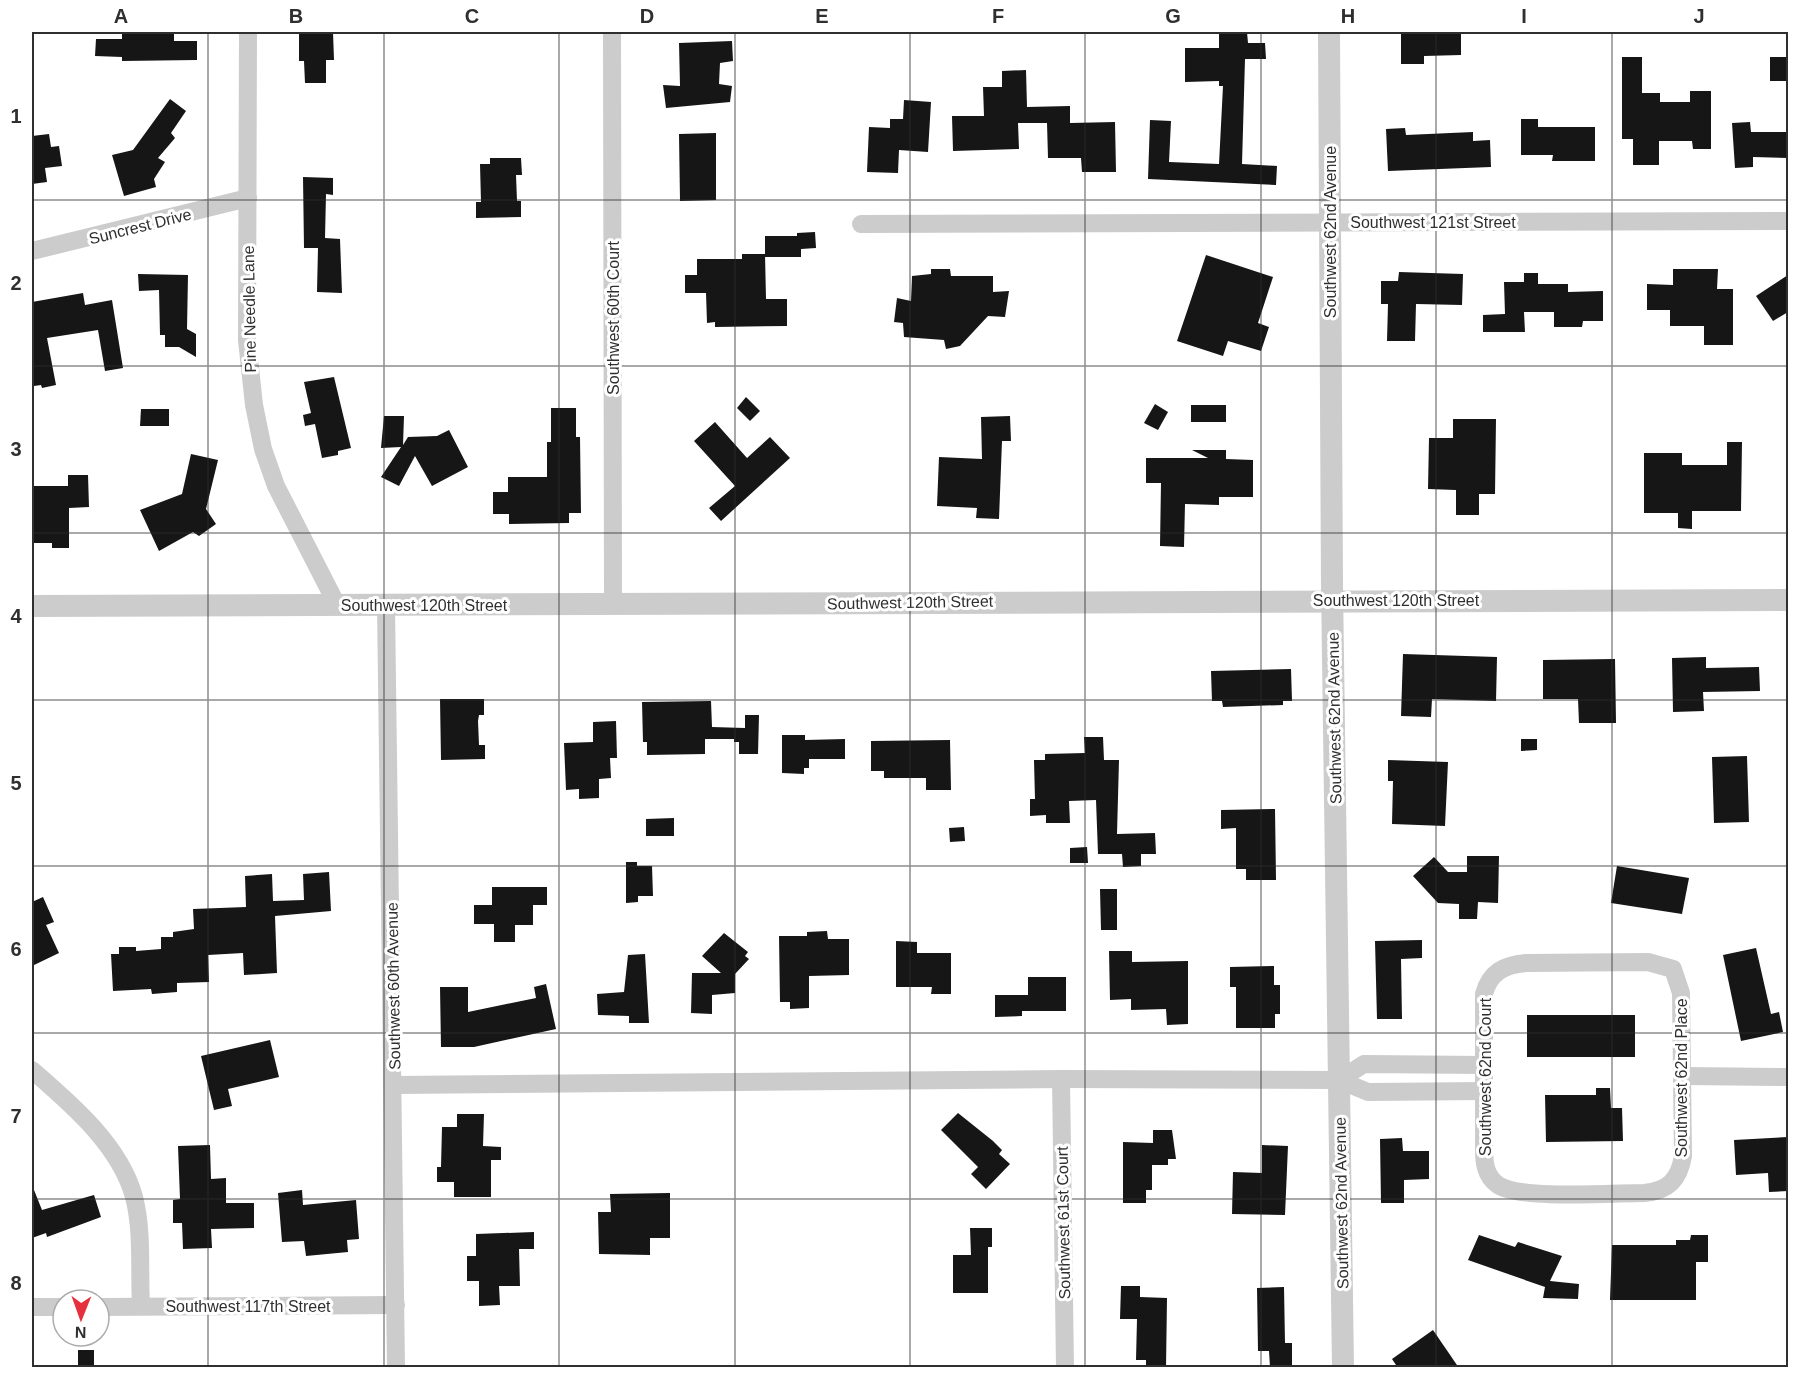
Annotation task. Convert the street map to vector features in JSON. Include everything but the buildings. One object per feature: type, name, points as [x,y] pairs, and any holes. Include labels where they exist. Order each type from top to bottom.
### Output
[{"type":"street","name":"Pine Needle Lane","points":[[248,32],[247,340],[258,429],[276,486],[337,605]]},
{"type":"street","name":"Southwest 60th Court","points":[[612,32],[613,605]]},
{"type":"street","name":"Southwest 62nd Avenue","points":[[1329,32],[1332,600],[1343,1368]]},
{"type":"street","name":"Suncrest Drive","points":[[32,251],[248,198]]},
{"type":"street","name":"Southwest 121st Street","points":[[861,224],[1788,221]]},
{"type":"street","name":"Southwest 120th Street","points":[[32,606],[1788,600]]},
{"type":"street","name":"Southwest 60th Avenue","points":[[386,605],[396,1368]]},
{"type":"street","name":"Southwest 62nd Court","points":[[1496,1184],[1487,1172],[1484,1162],[1484,994],[1487,984],[1498,970],[1526,963],[1626,962],[1655,963],[1673,969]]},
{"type":"street","name":"Southwest 62nd Place","points":[[1496,1184],[1522,1193],[1644,1193],[1662,1190],[1671,1185],[1677,1177],[1683,1156],[1681,993],[1673,969]]},
{"type":"street","points":[[1339,1080],[1364,1064],[1484,1065]]},
{"type":"street","points":[[32,1070],[71,1105],[118,1160],[128,1180],[137,1218],[141,1306]]},
{"type":"street","points":[[1683,1076],[1788,1077]]},
{"type":"street","points":[[394,1084],[1061,1079],[1339,1080],[1368,1092],[1484,1091]]},
{"type":"street","name":"Southwest 61st Court","points":[[1061,1079],[1065,1368]]},
{"type":"street","name":"Southwest 117th Street","points":[[111,1307],[396,1305]]},
{"type":"street","points":[[32,1307],[51,1307]]}]
